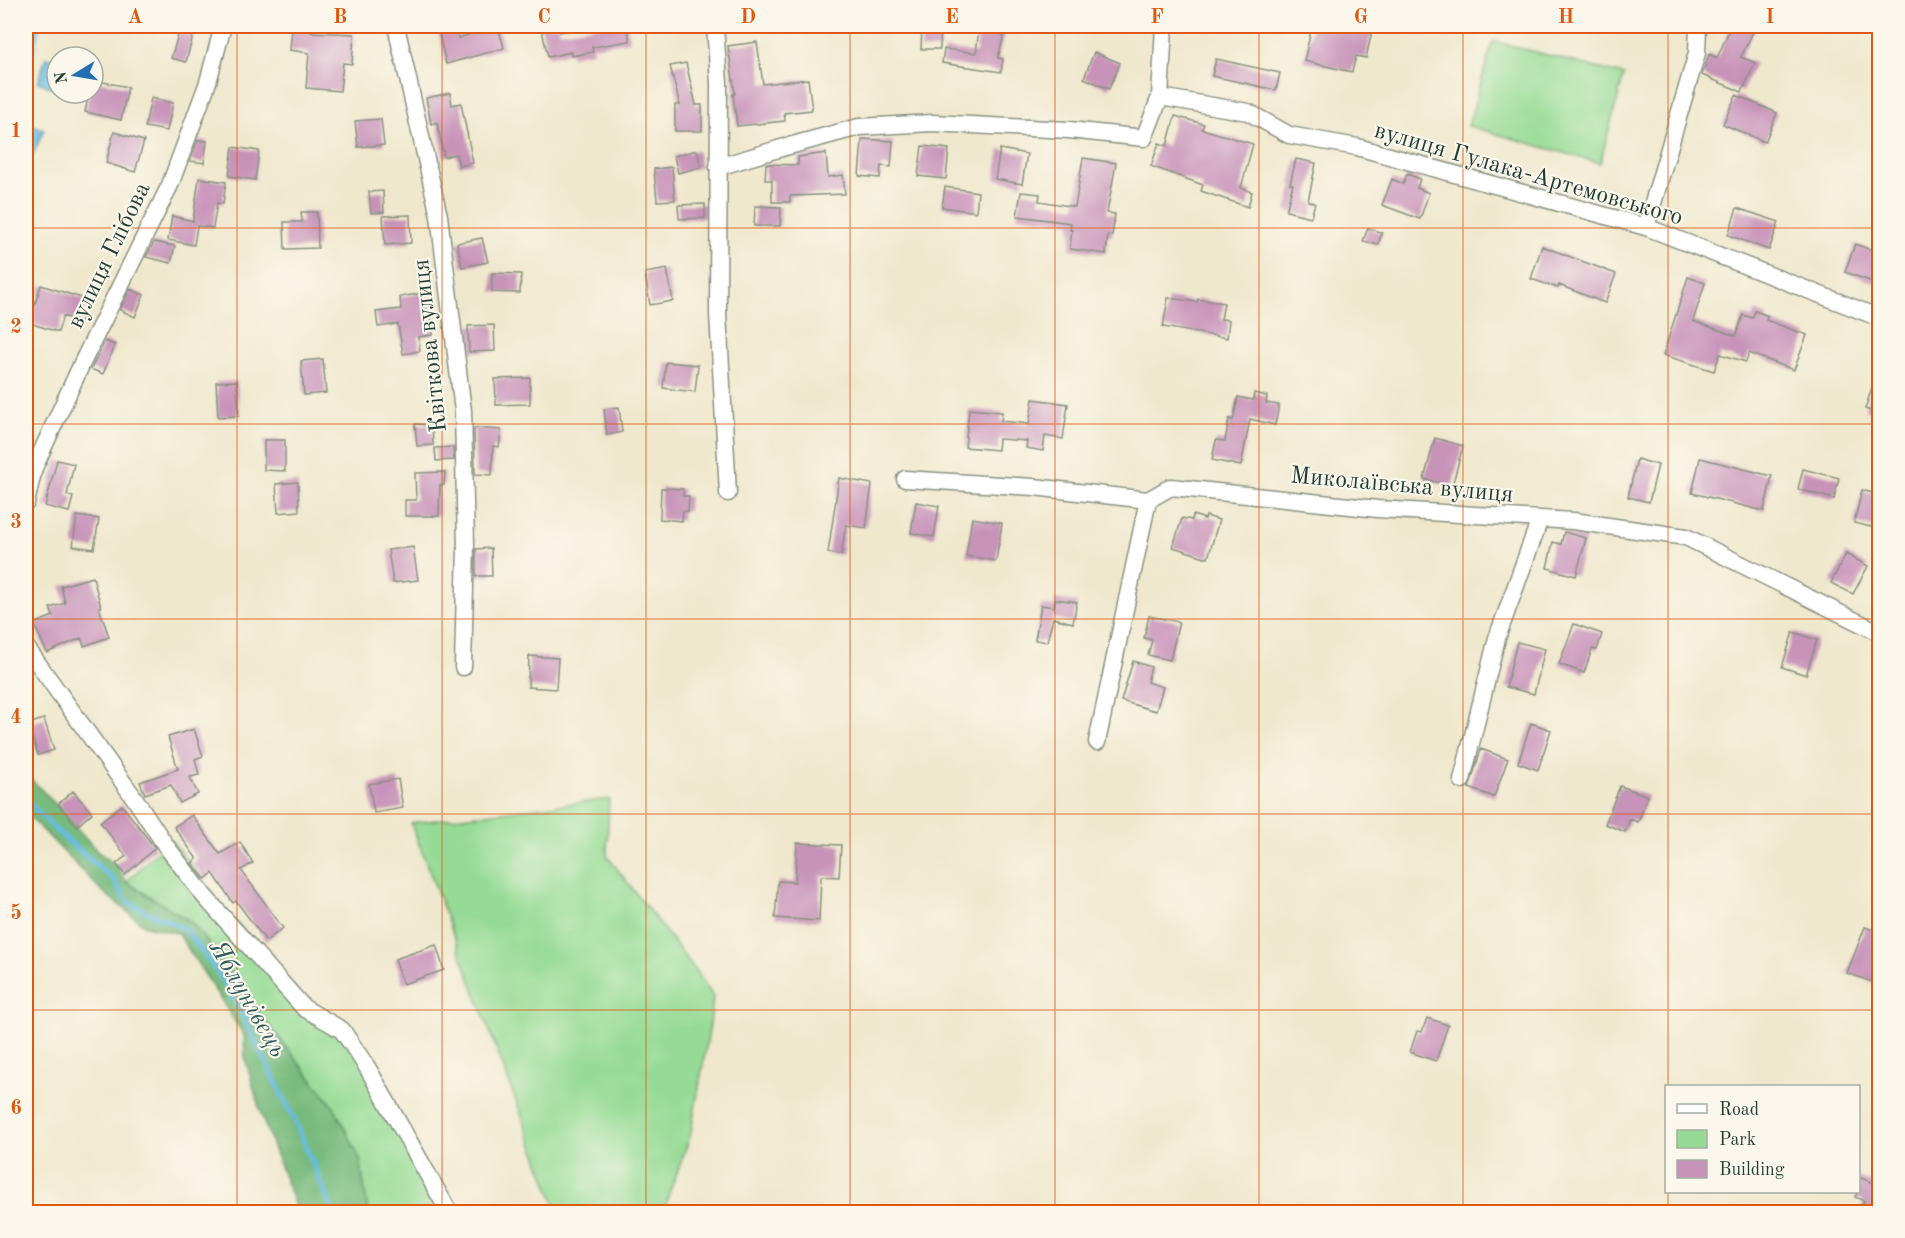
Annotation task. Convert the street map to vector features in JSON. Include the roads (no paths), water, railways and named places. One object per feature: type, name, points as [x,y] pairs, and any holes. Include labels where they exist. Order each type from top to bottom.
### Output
[{"type":"street","name":"вулиця Глібова","points":[[26,503],[34,468],[84,358],[170,185],[208,82],[223,26]]},
{"type":"street","name":"Квіткова вулиця","points":[[396,26],[439,216],[463,411],[466,545],[463,667]]},
{"type":"street","points":[[715,26],[719,83],[718,314],[728,493]]},
{"type":"street","points":[[718,167],[859,127],[943,124],[1069,130],[1144,138],[1160,97],[1164,26]]},
{"type":"street","points":[[1646,227],[1697,53],[1698,26]]},
{"type":"street","name":"вулиця Гулака-Артемовського","points":[[1160,97],[1248,112],[1289,135],[1357,147],[1646,227],[1880,318]]},
{"type":"street","points":[[905,479],[1034,487],[1148,500],[1097,742]]},
{"type":"street","name":"Миколаївська вулиця","points":[[1148,500],[1171,487],[1378,509],[1573,521],[1686,537],[1880,633]]},
{"type":"street","points":[[1462,780],[1497,638],[1540,519]]},
{"type":"street","points":[[26,646],[166,846],[205,897],[304,1008],[342,1030],[367,1068],[449,1212]]},
{"type":"water","points":[[45,60],[45,85],[38,82]]},
{"type":"water","points":[[29,124],[44,130],[32,157],[26,153],[26,132]]},
{"type":"waterway","name":"Яблунівець","points":[[26,81],[38,26]]},
{"type":"waterway","name":"Яблунівець","points":[[26,800],[60,834],[112,878],[128,903],[185,929],[219,974],[240,1010],[296,1123],[333,1212]]}]
